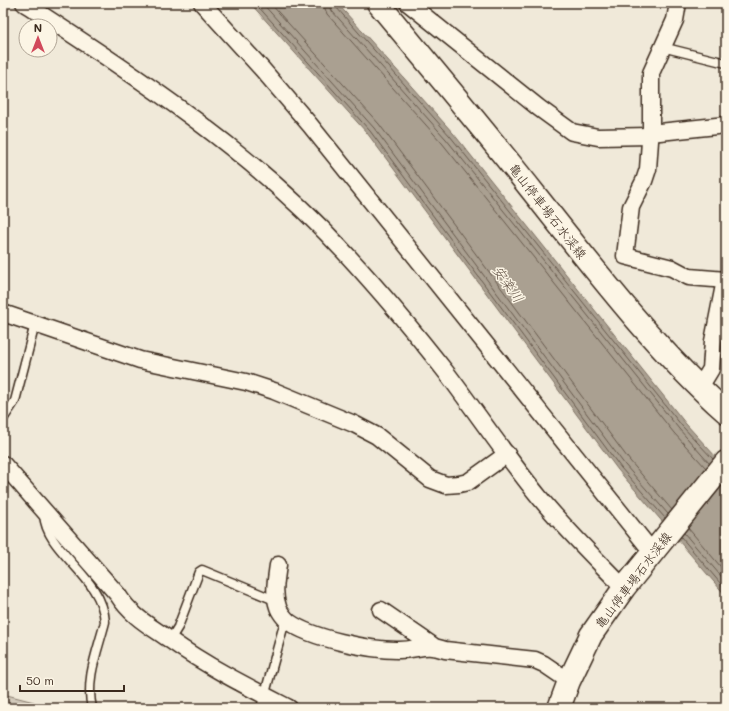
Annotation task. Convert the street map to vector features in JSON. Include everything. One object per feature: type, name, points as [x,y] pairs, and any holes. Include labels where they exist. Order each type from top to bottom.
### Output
[{"type":"main road","name":"亀山停車場石水渓線","points":[[378,3],[479,124],[602,279],[700,387],[726,412]]},
{"type":"main road","name":"亀山停車場石水渓線","points":[[559,708],[569,681],[591,635],[624,588],[726,462]]},
{"type":"street","points":[[24,3],[184,110],[247,159],[290,197],[348,255],[423,344],[539,497],[569,531],[624,588]]},
{"type":"street","points":[[202,3],[310,125],[656,549]]},
{"type":"street","points":[[408,3],[539,108],[572,132],[598,137],[650,134],[726,125]]},
{"type":"street","points":[[678,3],[675,20],[651,73],[648,169],[644,181],[631,207],[625,256],[672,268],[689,277],[725,280],[713,341],[711,369],[700,387]]},
{"type":"street","points":[[3,313],[140,360],[246,382],[274,391],[354,424],[371,433],[391,446],[430,479],[446,485],[468,482],[507,454]]},
{"type":"street","points":[[3,464],[118,595],[126,608],[137,618],[263,702],[289,708]]},
{"type":"street","points":[[278,565],[274,592],[278,608],[287,621],[311,632],[344,642],[401,651],[432,646]]},
{"type":"street","points":[[380,610],[432,646],[445,650],[535,660],[544,664],[569,681]]},
{"type":"lane","points":[[662,47],[726,63]]},
{"type":"lane","points":[[3,419],[15,401],[35,324]]},
{"type":"lane","points":[[43,510],[47,529],[90,582],[102,603],[105,613],[105,622],[90,678],[89,688],[92,708]]},
{"type":"lane","points":[[170,640],[178,627],[199,572],[202,570],[277,601]]},
{"type":"lane","points":[[263,702],[283,628],[287,621]]},
{"type":"shaded area","points":[[3,694],[34,702],[36,708],[3,708]]},
{"type":"water","name":"安楽川","points":[[250,3],[337,3],[453,133],[686,424],[726,468],[726,596],[618,470],[367,133]]}]
